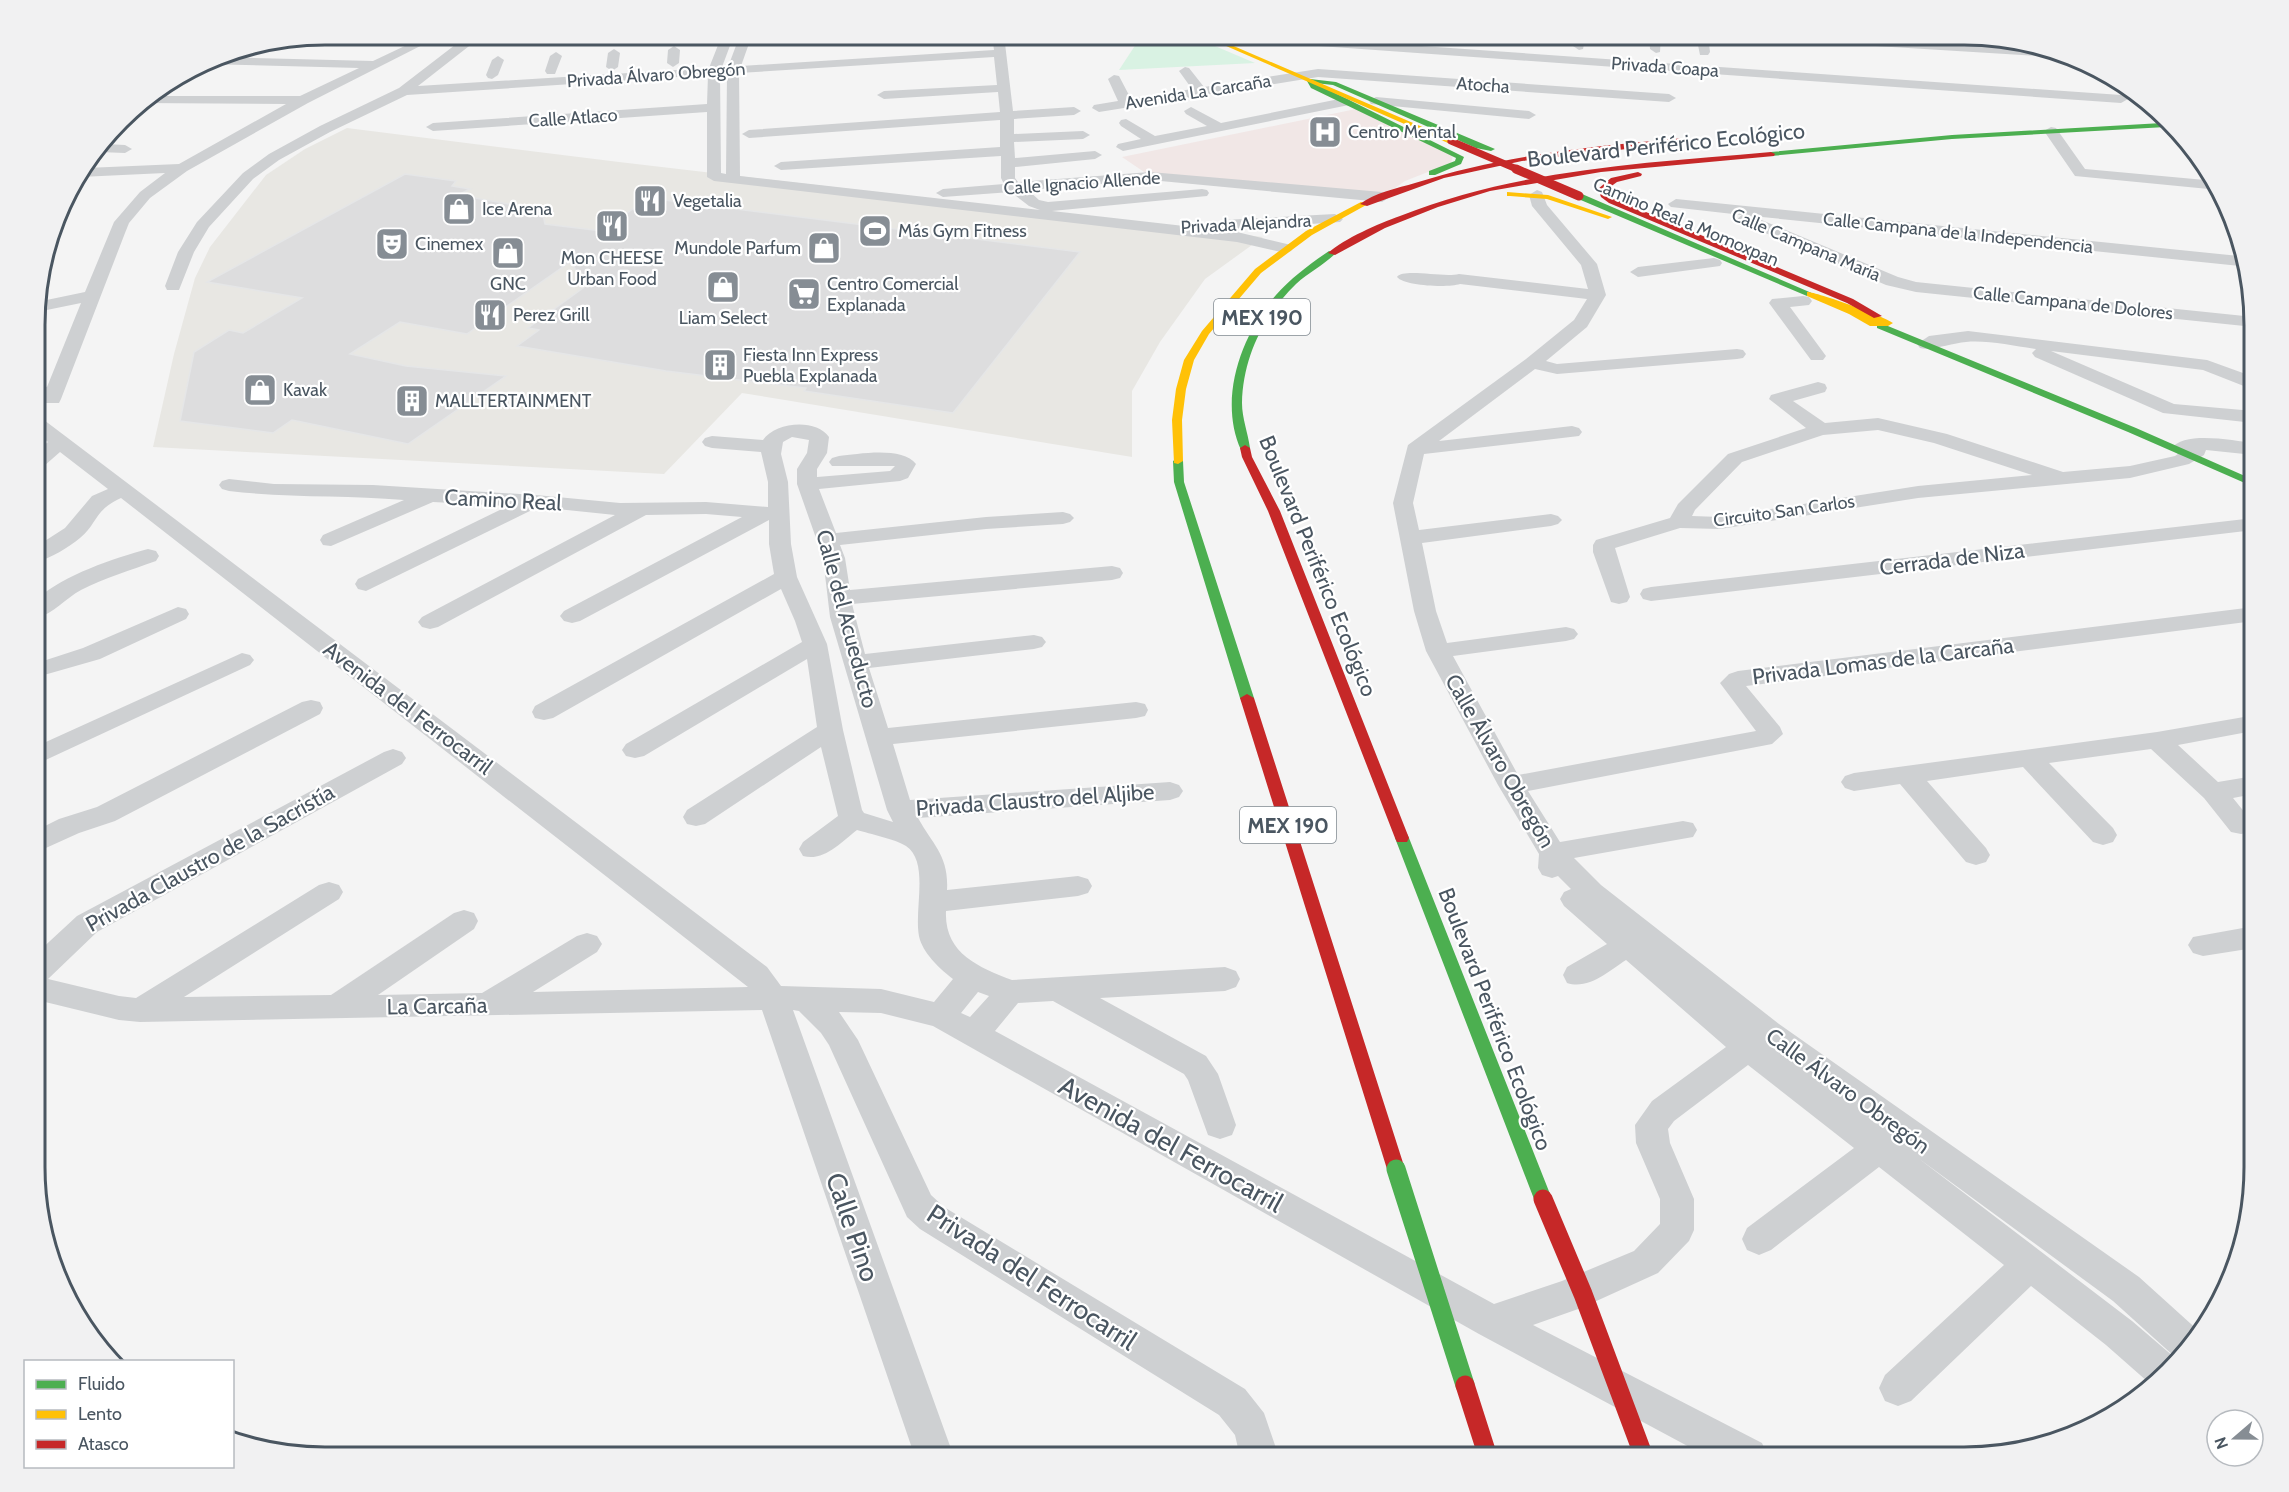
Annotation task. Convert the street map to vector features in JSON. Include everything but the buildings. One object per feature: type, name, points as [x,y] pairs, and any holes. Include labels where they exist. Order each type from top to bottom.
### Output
[{"type":"main road","name":"Camino Real a Momoxpan","points":[[1234,45],[1450,141],[1837,305],[1880,323],[1938,341],[2187,451],[2244,479]]},
{"type":"main road","points":[[1310,79],[1334,83],[1479,146],[1540,155]]},
{"type":"main road","points":[[1310,79],[1313,87],[1460,157],[1455,164],[1405,184],[1382,197]]},
{"type":"main road","points":[[1901,128],[2148,115]]},
{"type":"main road","points":[[1996,123],[2025,118]]},
{"type":"main road","name":"Boulevard Periférico Ecológico","points":[[1640,1447],[1583,1294],[1543,1199],[1274,511],[1247,457],[1238,404],[1243,363],[1257,322],[1290,285],[1334,251],[1361,235],[1408,214],[1466,195],[1565,173],[1952,137],[2160,125]]},
{"type":"main road","name":"Boulevard Periférico Ecológico","points":[[2076,130],[2167,133]]},
{"type":"main road","points":[[1880,323],[1850,301],[1612,201],[1604,195],[1602,189],[1615,180],[1637,174],[1767,159],[1888,149],[1930,143],[1952,137]]},
{"type":"main road","name":"Boulevard Periférico Ecológico","points":[[1485,1447],[1179,482],[1176,444],[1178,409],[1189,361],[1200,340],[1228,301],[1262,265],[1335,219],[1382,197],[1459,173],[1540,155],[1631,144],[1701,139]]},
{"type":"main road","points":[[1408,214],[1489,197],[1515,194],[1537,195],[1579,204],[1797,301],[1855,322],[1880,323]]},
{"type":"main road","name":"Camino Real a Momoxpan","points":[[2187,451],[2244,472]]},
{"type":"street","points":[[86,181],[161,175],[182,168],[303,100],[413,45]]},
{"type":"street","points":[[173,286],[186,252],[203,225],[248,176],[274,157],[325,129],[404,91],[463,45]]},
{"type":"street","points":[[724,45],[715,66],[714,108],[710,127],[714,177],[1237,237],[1286,248]]},
{"type":"street","points":[[733,179],[737,123],[734,64],[742,45]]},
{"type":"street","points":[[734,64],[934,45]]},
{"type":"street","name":"Privada Álvaro Obregón","points":[[404,91],[962,45]]},
{"type":"street","points":[[998,45],[1007,116],[1008,178],[1014,187],[1041,206],[1265,187]]},
{"type":"street","name":"Privada Coapa","points":[[1337,45],[2121,108]]},
{"type":"street","points":[[1656,45],[1656,49]]},
{"type":"street","points":[[1703,45],[1704,52]]},
{"type":"street","points":[[1784,45],[1787,52]]},
{"type":"street","points":[[1870,45],[1875,57]]},
{"type":"street","points":[[1926,45],[2025,52]]},
{"type":"street","points":[[612,67],[614,53]]},
{"type":"street","points":[[551,71],[556,56]]},
{"type":"street","points":[[437,78],[612,67],[673,56],[715,66]]},
{"type":"street","points":[[492,75],[498,60]]},
{"type":"street","points":[[231,61],[372,64]]},
{"type":"street","points":[[1185,71],[1201,92]]},
{"type":"street","name":"Atocha","points":[[1310,79],[1330,73],[1669,98]]},
{"type":"street","points":[[1114,79],[1126,103]]},
{"type":"street","name":"Avenida La Carcaña","points":[[1099,108],[1201,92],[1310,79]]},
{"type":"street","points":[[884,95],[1004,88]]},
{"type":"street","points":[[159,100],[303,100]]},
{"type":"street","points":[[1376,101],[1529,115]]},
{"type":"street","points":[[1123,147],[1344,102]]},
{"type":"street","points":[[1264,106],[1282,116]]},
{"type":"street","name":"Calle Atlaco","points":[[433,127],[714,108]]},
{"type":"street","points":[[749,134],[1074,111]]},
{"type":"street","points":[[1191,111],[1220,128]]},
{"type":"street","points":[[710,127],[737,123]]},
{"type":"street","points":[[1126,123],[1153,141]]},
{"type":"street","points":[[2051,131],[2080,173],[2206,185]]},
{"type":"street","points":[[1007,151],[1083,135]]},
{"type":"street","points":[[45,392],[92,296],[122,222],[161,175],[197,142]]},
{"type":"street","points":[[109,148],[125,149]]},
{"type":"street","points":[[782,166],[1007,151],[1095,155]]},
{"type":"street","name":"Calle Ignacio Allende","points":[[889,198],[1150,176],[1382,197]]},
{"type":"street","points":[[1415,449],[1533,363],[1581,323],[1594,302],[1589,264],[1540,206],[1537,195]]},
{"type":"street","name":"Calle Campana de la Independencia","points":[[1676,204],[2236,261]]},
{"type":"street","name":"Calle Campana María","points":[[1720,209],[1892,281]]},
{"type":"street","name":"Privada Alejandra","points":[[1158,229],[1335,219]]},
{"type":"street","points":[[1638,272],[1714,263]]},
{"type":"street","points":[[1406,277],[1450,282],[1454,288],[1594,302]]},
{"type":"street","name":"Calle Campana de Dolores","points":[[1892,281],[1916,287],[2244,321]]},
{"type":"street","points":[[46,305],[92,296]]},
{"type":"street","points":[[1797,301],[1778,303],[1817,356]]},
{"type":"street","points":[[1938,341],[1968,336],[2207,365],[2244,380]]},
{"type":"street","points":[[2015,341],[2170,409],[2244,416]]},
{"type":"street","points":[[1533,363],[1557,369],[1737,354]]},
{"type":"street","points":[[1818,388],[1778,399],[1821,429]]},
{"type":"street","name":"Circuito San Carlos","points":[[2064,479],[1941,438],[1878,424],[1821,429],[1736,458],[1685,508],[1679,522],[1720,523],[1778,515],[1837,502],[1918,492],[2064,479],[2130,472],[2182,460],[2187,451],[2200,442],[2244,447]]},
{"type":"street","name":"Avenida del Ferrocarril","points":[[45,430],[756,975],[772,998]]},
{"type":"street","points":[[712,442],[771,447],[773,440],[789,431],[812,433],[819,437],[818,453],[807,469],[807,484],[893,477],[901,474],[906,464],[901,459],[839,462]]},
{"type":"street","points":[[1415,449],[1572,432]]},
{"type":"street","points":[[45,455],[62,443]]},
{"type":"street","name":"Calle del Acueducto","points":[[771,447],[778,482],[771,514],[786,577],[811,632],[823,675],[830,730],[842,785],[853,819]]},
{"type":"street","name":"Calle Álvaro Obregón","points":[[1415,449],[1403,503],[1425,611],[1437,651],[1511,785],[1553,854],[1591,892],[1758,1041],[2126,1289],[2183,1340]]},
{"type":"street","name":"Calle del Acueducto","points":[[807,484],[829,540],[841,607],[900,810],[916,839],[929,855],[934,875],[931,921],[935,941],[952,962],[972,977],[1010,992]]},
{"type":"street","name":"Camino Real","points":[[229,485],[274,490],[344,490],[536,501],[640,510],[706,508],[771,514]]},
{"type":"street","points":[[45,550],[73,534],[99,500],[123,490]]},
{"type":"street","points":[[332,540],[429,496]]},
{"type":"street","points":[[366,584],[536,501]]},
{"type":"street","points":[[430,622],[640,510]]},
{"type":"street","points":[[572,616],[771,514]]},
{"type":"street","points":[[829,540],[986,523],[1063,518]]},
{"type":"street","points":[[1411,538],[1551,520]]},
{"type":"street","points":[[1618,597],[1604,545],[1679,522]]},
{"type":"street","name":"Cerrada de Niza","points":[[1651,594],[2244,525]]},
{"type":"street","points":[[45,603],[74,585],[148,556]]},
{"type":"street","points":[[635,750],[811,632],[841,607],[1112,573]]},
{"type":"street","points":[[544,712],[786,577]]},
{"type":"street","points":[[45,668],[83,658],[178,614]]},
{"type":"street","name":"Privada Lomas de la Carcaña","points":[[1511,785],[1763,738],[1770,734],[1767,726],[1735,688],[1732,682],[1738,679],[2244,615]]},
{"type":"street","points":[[1437,651],[1566,634]]},
{"type":"street","points":[[856,662],[1034,642]]},
{"type":"street","points":[[45,752],[242,660]]},
{"type":"street","points":[[45,838],[69,826],[106,814],[311,708]]},
{"type":"street","points":[[879,737],[1136,710]]},
{"type":"street","points":[[1854,782],[2157,740],[2244,725]]},
{"type":"street","points":[[696,817],[830,730]]},
{"type":"street","points":[[2157,740],[2213,792],[2241,825]]},
{"type":"street","name":"Privada Claustro de la Sacristía","points":[[45,964],[87,924],[393,758]]},
{"type":"street","points":[[2029,758],[2103,835]]},
{"type":"street","points":[[1907,775],[1976,855]]},
{"type":"street","points":[[2213,792],[2244,787]]},
{"type":"street","name":"Privada Claustro del Aljibe","points":[[900,810],[1170,790]]},
{"type":"street","points":[[45,849],[77,837],[106,814]]},
{"type":"street","points":[[813,849],[853,819],[916,839]]},
{"type":"street","points":[[1683,830],[1570,849],[1553,854],[1552,872],[1561,886],[1627,946],[1758,1041],[1878,1149],[2119,1333],[2159,1368]]},
{"type":"street","points":[[934,902],[1078,886]]},
{"type":"street","points":[[140,1010],[329,892]]},
{"type":"street","points":[[335,1008],[464,921]]},
{"type":"street","points":[[2203,945],[2244,939]]},
{"type":"street","points":[[486,1005],[587,944]]},
{"type":"street","points":[[1578,975],[1627,946]]},
{"type":"street","points":[[941,1016],[972,977]]},
{"type":"street","points":[[974,1034],[1010,992],[1225,979]]},
{"type":"street","name":"La Carcaña","points":[[45,990],[119,1008],[140,1010],[772,998],[839,999]]},
{"type":"street","points":[[1059,990],[1195,1065],[1202,1074],[1220,1125]]},
{"type":"street","name":"Calle Pino","points":[[772,998],[930,1447]]},
{"type":"street","name":"Privada del Ferrocarril","points":[[806,998],[832,1024],[842,1040],[919,1206],[932,1218],[1232,1402],[1244,1413],[1254,1431],[1257,1447]]},
{"type":"street","name":"Avenida del Ferrocarril","points":[[839,999],[881,1001],[941,1016],[1492,1322],[1729,1447]]},
{"type":"street","points":[[1492,1322],[1568,1296],[1646,1262],[1677,1230],[1677,1200],[1653,1143],[1651,1125],[1663,1111],[1758,1041]]},
{"type":"street","points":[[1759,1239],[1878,1149]]},
{"type":"street","points":[[1898,1388],[2029,1265]]},
{"type":"shaded area","name":"Centro Mental","points":[[1356,109],[1453,155],[1451,163],[1405,181],[1382,197],[1150,176],[1122,157]]},
{"type":"shaded area","points":[[347,128],[1263,237],[1205,279],[1160,342],[1132,391],[1132,457],[742,393],[664,474],[153,447],[174,354],[195,278],[210,247],[266,175],[305,149]]},
{"type":"green space","points":[[1135,45],[1213,45],[1255,63],[1119,70]]},
{"type":"traffic: fast","points":[[1432,173],[1458,162],[1460,157],[1313,87],[1310,81],[1334,83],[1479,146],[1491,149]]},
{"type":"traffic: fast","points":[[1771,154],[1952,137],[2160,125]]},
{"type":"traffic: fast","points":[[1579,196],[1810,294]]},
{"type":"traffic: fast","points":[[1245,448],[1237,402],[1245,355],[1254,334],[1265,315],[1294,281],[1332,253]]},
{"type":"traffic: fast","points":[[1880,326],[2132,430],[2244,480]]},
{"type":"traffic: fast","points":[[1178,461],[1179,482],[1247,698]]},
{"type":"traffic: fast","points":[[1402,838],[1543,1199]]},
{"type":"traffic: fast","points":[[1396,1169],[1465,1385]]},
{"type":"traffic: slow","points":[[1227,45],[1451,141]]},
{"type":"traffic: slow","points":[[1510,194],[1548,197],[1608,217]]},
{"type":"traffic: slow","points":[[1178,461],[1177,420],[1181,389],[1189,360],[1205,333],[1258,271],[1309,233],[1364,204]]},
{"type":"traffic: slow","points":[[1810,294],[1852,312],[1873,324],[1888,323],[1837,305]]},
{"type":"traffic: jam","points":[[1364,204],[1402,189],[1481,167],[1563,153],[1685,140]]},
{"type":"traffic: jam","points":[[1451,141],[1579,196]]},
{"type":"traffic: jam","points":[[1332,253],[1382,226],[1435,205],[1489,189],[1601,170],[1771,154]]},
{"type":"traffic: jam","points":[[1638,174],[1614,180],[1602,189],[1604,195],[1612,201],[1850,301],[1877,316]]},
{"type":"traffic: jam","points":[[1245,448],[1247,457],[1274,511],[1402,838]]},
{"type":"traffic: jam","points":[[1247,698],[1396,1169]]},
{"type":"traffic: jam","points":[[1543,1199],[1583,1294],[1640,1447]]},
{"type":"traffic: jam","points":[[1465,1385],[1485,1447]]},
{"type":"place","name":"Centro Mental","points":[[1325,132]]},
{"type":"place","name":"Vegetalia","points":[[650,201]]},
{"type":"place","name":"Ice Arena","points":[[459,209]]},
{"type":"place","name":"Mon CHEESE Urban Food","points":[[612,226]]},
{"type":"place","name":"Más Gym Fitness","points":[[875,231]]},
{"type":"place","name":"Cinemex","points":[[392,244]]},
{"type":"place","name":"Mundole Parfum","points":[[824,248]]},
{"type":"place","name":"GNC","points":[[508,253]]},
{"type":"place","name":"Liam Select","points":[[723,287]]},
{"type":"place","name":"Centro Comercial Explanada","points":[[804,294]]},
{"type":"place","name":"Perez Grill","points":[[490,315]]},
{"type":"place","name":"Fiesta Inn Express Puebla Explanada","points":[[720,365]]},
{"type":"place","name":"Kavak","points":[[260,390]]},
{"type":"place","name":"MALLTERTAINMENT","points":[[412,401]]}]
